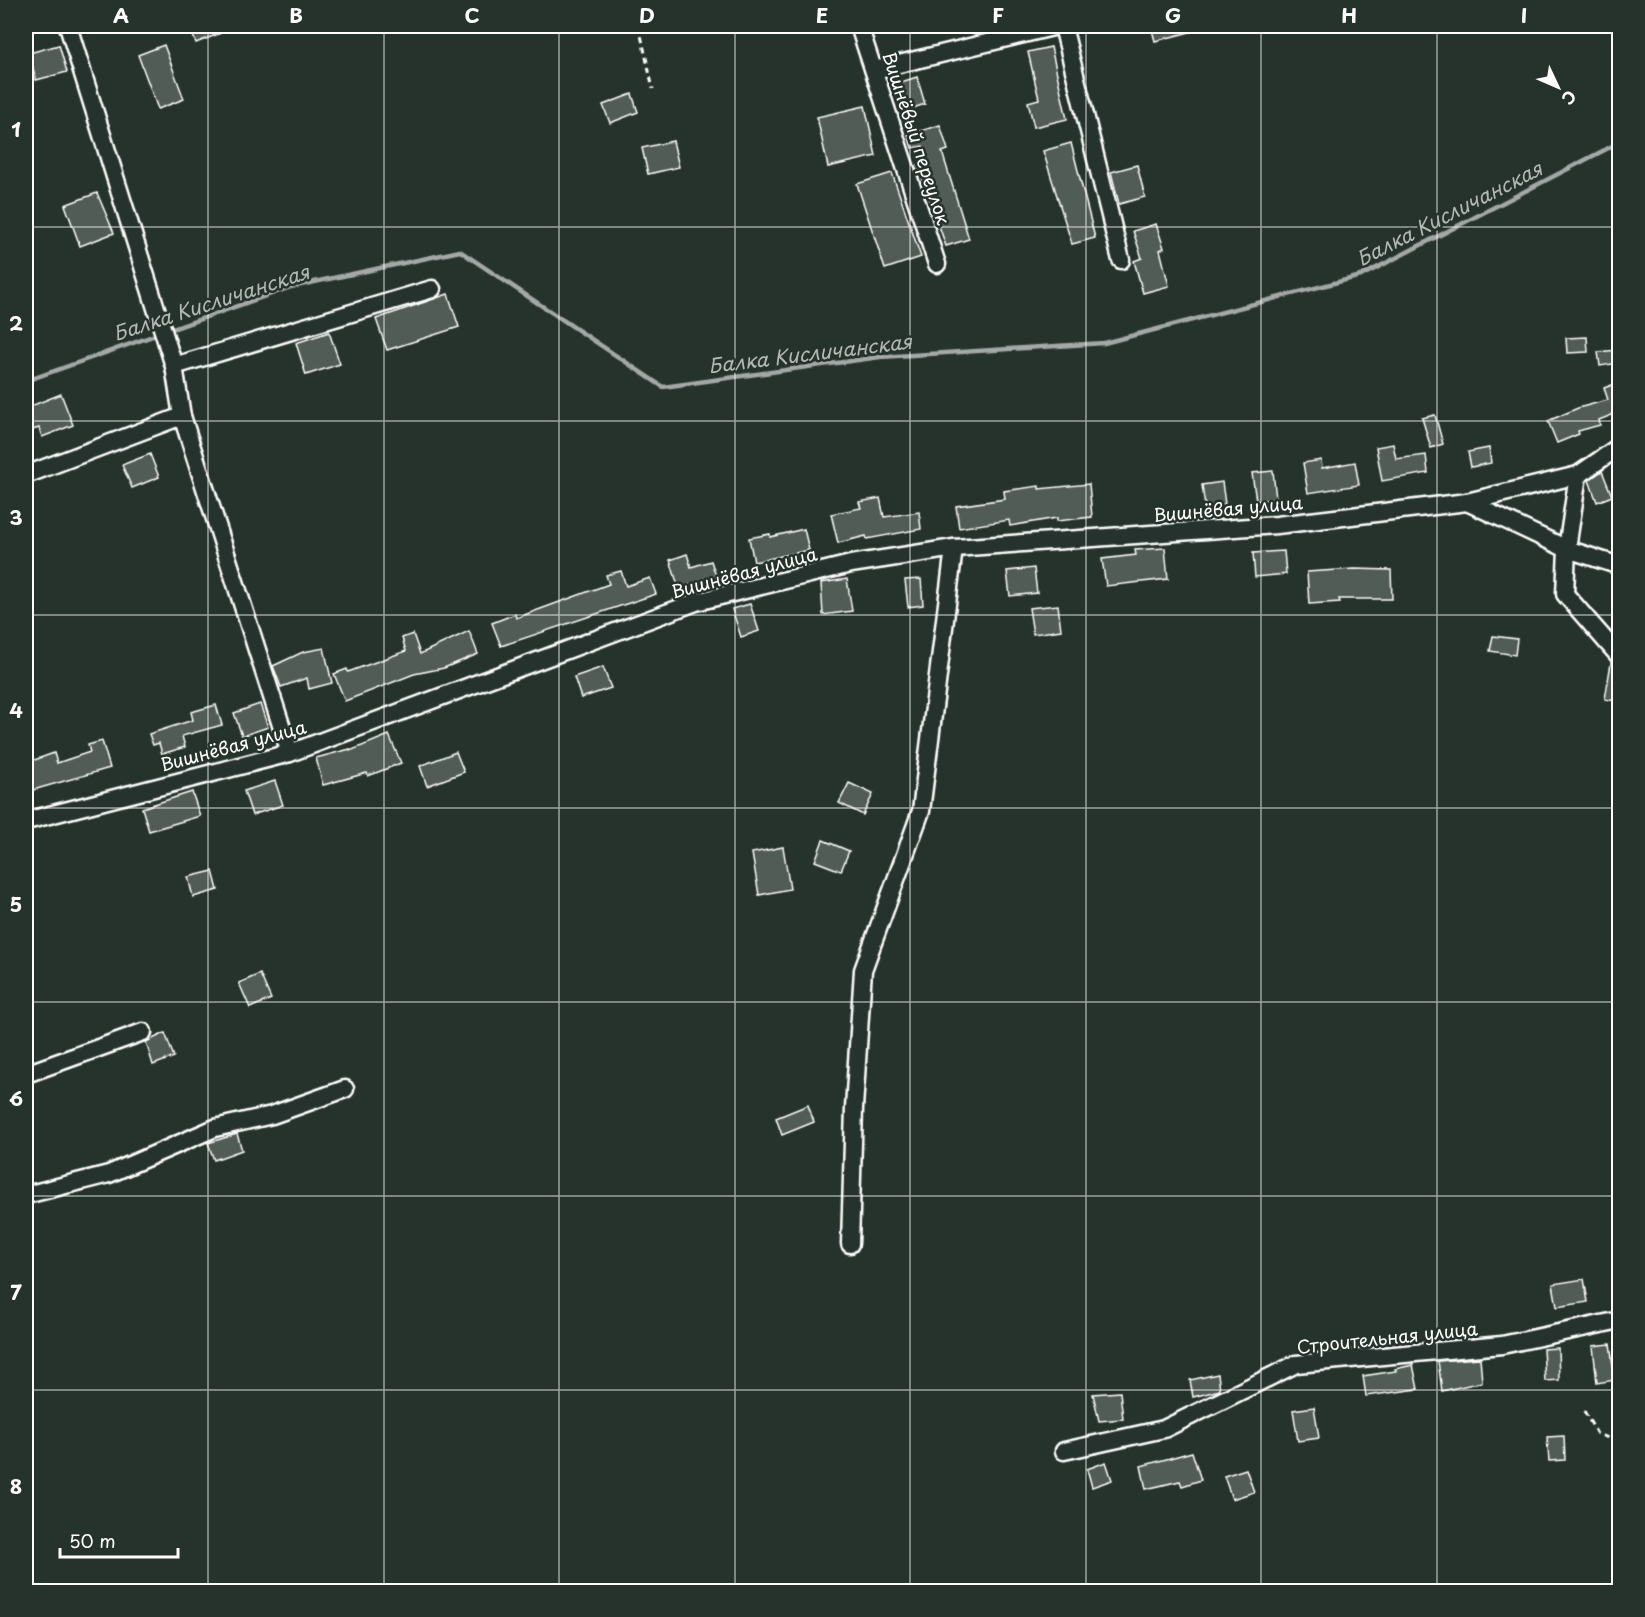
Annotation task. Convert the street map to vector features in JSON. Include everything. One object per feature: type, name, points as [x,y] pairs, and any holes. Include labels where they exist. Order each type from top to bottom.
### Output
[{"type":"street","points":[[68,26],[174,366],[182,416],[290,753]]},
{"type":"street","name":"Вишнёвый переулок","points":[[859,26],[937,264]]},
{"type":"street","points":[[874,70],[1057,26]]},
{"type":"street","points":[[1063,26],[1121,260]]},
{"type":"street","points":[[174,366],[432,289]]},
{"type":"street","points":[[26,475],[182,416]]},
{"type":"street","name":"Вишнёвая улица","points":[[26,820],[290,753],[696,602],[851,564],[954,548],[1277,525],[1467,502],[1578,475],[1620,446]]},
{"type":"street","points":[[1578,475],[1567,549],[1564,594],[1620,657]]},
{"type":"street","points":[[1467,502],[1567,549],[1620,566]]},
{"type":"street","points":[[850,1244],[854,1108],[863,970],[921,811],[954,548]]},
{"type":"street","points":[[26,1074],[143,1032]]},
{"type":"street","points":[[26,1195],[109,1174],[216,1128],[272,1115],[345,1089]]},
{"type":"street","name":"Строительная улица","points":[[1064,1451],[1164,1429],[1296,1364],[1502,1345],[1620,1320]]},
{"type":"path","points":[[639,26],[653,89]]},
{"type":"path","points":[[1584,1411],[1597,1434],[1620,1442]]},
{"type":"building","points":[[189,26],[238,26],[196,43]]},
{"type":"building","points":[[1151,26],[1198,26],[1198,30],[1155,41]]},
{"type":"building","points":[[59,45],[67,72],[36,80],[29,53]]},
{"type":"building","points":[[164,45],[184,99],[158,109],[138,55]]},
{"type":"building","points":[[1051,47],[1067,119],[1034,127],[1028,102],[1039,99],[1028,52]]},
{"type":"building","points":[[917,77],[925,104],[904,111],[895,84]]},
{"type":"building","points":[[632,94],[638,112],[610,123],[603,105]]},
{"type":"building","points":[[865,106],[876,156],[828,167],[817,117]]},
{"type":"building","points":[[940,125],[948,150],[942,152],[969,239],[946,246],[918,165],[927,162],[923,146],[912,148],[908,135]]},
{"type":"building","points":[[673,141],[679,167],[648,174],[642,148]]},
{"type":"building","points":[[1071,143],[1095,238],[1072,244],[1043,151]]},
{"type":"building","points":[[1137,165],[1145,197],[1119,204],[1111,172]]},
{"type":"building","points":[[892,173],[921,257],[885,269],[857,184]]},
{"type":"building","points":[[97,193],[114,233],[80,246],[65,205]]},
{"type":"building","points":[[1156,224],[1164,248],[1160,250],[1169,286],[1143,293],[1134,261],[1142,258],[1133,231]]},
{"type":"building","points":[[448,294],[459,327],[387,350],[376,319]]},
{"type":"building","points":[[329,332],[340,364],[306,375],[296,343]]},
{"type":"building","points":[[1587,337],[1588,352],[1567,353],[1566,338]]},
{"type":"building","points":[[1617,350],[1619,363],[1600,366],[1598,352]]},
{"type":"building","points":[[1620,382],[1620,426],[1614,414],[1599,420],[1600,425],[1578,431],[1579,434],[1557,443],[1548,421],[1578,408],[1608,400],[1604,388]]},
{"type":"building","points":[[61,394],[73,425],[42,437],[39,428],[26,432],[26,408]]},
{"type":"building","points":[[1435,415],[1443,444],[1431,448],[1422,418]]},
{"type":"building","points":[[1393,444],[1396,459],[1426,455],[1428,473],[1382,481],[1376,447]]},
{"type":"building","points":[[1489,448],[1491,463],[1471,467],[1468,452]]},
{"type":"building","points":[[150,454],[159,477],[132,488],[122,465]]},
{"type":"building","points":[[1321,460],[1322,468],[1355,462],[1359,485],[1308,493],[1303,463]]},
{"type":"building","points":[[1273,471],[1276,499],[1256,501],[1252,473]]},
{"type":"building","points":[[1602,471],[1612,496],[1597,502],[1589,480]]},
{"type":"building","points":[[1222,482],[1225,504],[1205,507],[1202,485]]},
{"type":"building","points":[[1089,484],[1092,517],[1057,521],[1057,518],[1010,526],[1009,520],[959,528],[956,506],[1005,499],[1004,491],[1039,486],[1039,489]]},
{"type":"building","points":[[880,498],[884,517],[919,512],[921,529],[867,539],[866,536],[838,543],[831,514],[861,508],[859,502]]},
{"type":"building","points":[[804,529],[809,550],[754,562],[749,538],[770,534],[770,537]]},
{"type":"building","points":[[1165,548],[1168,579],[1106,586],[1102,559],[1136,555],[1135,550]]},
{"type":"building","points":[[1284,551],[1286,574],[1255,577],[1253,553]]},
{"type":"building","points":[[687,554],[691,567],[711,561],[716,576],[679,589],[670,560]]},
{"type":"building","points":[[1034,568],[1037,593],[1010,596],[1007,571]]},
{"type":"building","points":[[1354,569],[1391,570],[1392,599],[1339,599],[1340,602],[1309,604],[1307,572]]},
{"type":"building","points":[[621,571],[626,586],[650,578],[656,594],[501,646],[492,623],[515,614],[516,618],[609,584],[606,575]]},
{"type":"building","points":[[847,579],[852,611],[823,615],[821,583]]},
{"type":"building","points":[[921,579],[923,605],[908,607],[905,580]]},
{"type":"building","points":[[750,604],[759,631],[741,637],[732,609]]},
{"type":"building","points":[[1058,605],[1061,630],[1033,634],[1029,608]]},
{"type":"building","points":[[469,631],[478,654],[444,668],[414,674],[345,701],[334,674],[347,669],[348,672],[406,651],[402,638],[413,634],[420,654]]},
{"type":"building","points":[[1493,636],[1517,639],[1515,655],[1490,651]]},
{"type":"building","points":[[324,648],[332,683],[309,689],[307,678],[281,687],[273,666],[303,652]]},
{"type":"building","points":[[1611,663],[1620,667],[1620,702],[1605,699]]},
{"type":"building","points":[[603,667],[611,688],[581,698],[574,677]]},
{"type":"building","points":[[260,704],[268,727],[242,736],[234,713]]},
{"type":"building","points":[[216,705],[222,725],[182,736],[185,747],[162,754],[159,743],[153,745],[149,734],[193,720],[191,712]]},
{"type":"building","points":[[389,735],[401,763],[368,776],[367,773],[323,785],[316,758],[350,749],[350,751]]},
{"type":"building","points":[[102,741],[110,768],[26,792],[26,763],[54,753],[57,763],[90,752],[88,745]]},
{"type":"building","points":[[456,752],[464,772],[427,786],[420,766]]},
{"type":"building","points":[[275,781],[283,805],[252,815],[244,791]]},
{"type":"building","points":[[849,783],[873,794],[863,815],[839,803]]},
{"type":"building","points":[[192,792],[200,816],[149,831],[142,808]]},
{"type":"building","points":[[823,840],[849,851],[841,871],[815,861]]},
{"type":"building","points":[[783,847],[790,889],[759,895],[752,853]]},
{"type":"building","points":[[213,871],[218,890],[193,897],[188,877]]},
{"type":"building","points":[[260,974],[271,999],[250,1008],[239,983]]},
{"type":"building","points":[[165,1033],[174,1057],[153,1065],[146,1042]]},
{"type":"building","points":[[808,1105],[814,1122],[782,1135],[776,1118]]},
{"type":"building","points":[[237,1134],[242,1150],[214,1160],[208,1143]]},
{"type":"building","points":[[1584,1279],[1588,1302],[1557,1307],[1553,1284]]},
{"type":"building","points":[[1610,1344],[1615,1380],[1597,1383],[1593,1346]]},
{"type":"building","points":[[1558,1348],[1559,1380],[1545,1381],[1543,1349]]},
{"type":"building","points":[[1480,1358],[1482,1382],[1442,1391],[1438,1361]]},
{"type":"building","points":[[1413,1365],[1418,1389],[1366,1396],[1363,1376],[1396,1371],[1395,1369]]},
{"type":"building","points":[[1218,1374],[1220,1390],[1193,1397],[1190,1380]]},
{"type":"building","points":[[1120,1392],[1123,1419],[1099,1421],[1093,1394]]},
{"type":"building","points":[[1314,1407],[1319,1438],[1298,1441],[1293,1410]]},
{"type":"building","points":[[1564,1436],[1565,1460],[1549,1461],[1547,1437]]},
{"type":"building","points":[[1192,1452],[1201,1480],[1182,1486],[1180,1481],[1146,1489],[1141,1466]]},
{"type":"building","points":[[1106,1462],[1112,1480],[1092,1487],[1087,1469]]},
{"type":"building","points":[[1246,1469],[1254,1492],[1232,1499],[1224,1476]]},
{"type":"waterway","name":"Балка Кисличанская","points":[[26,381],[291,287],[460,251],[663,387],[880,357],[1104,343],[1361,276],[1620,142]]}]
